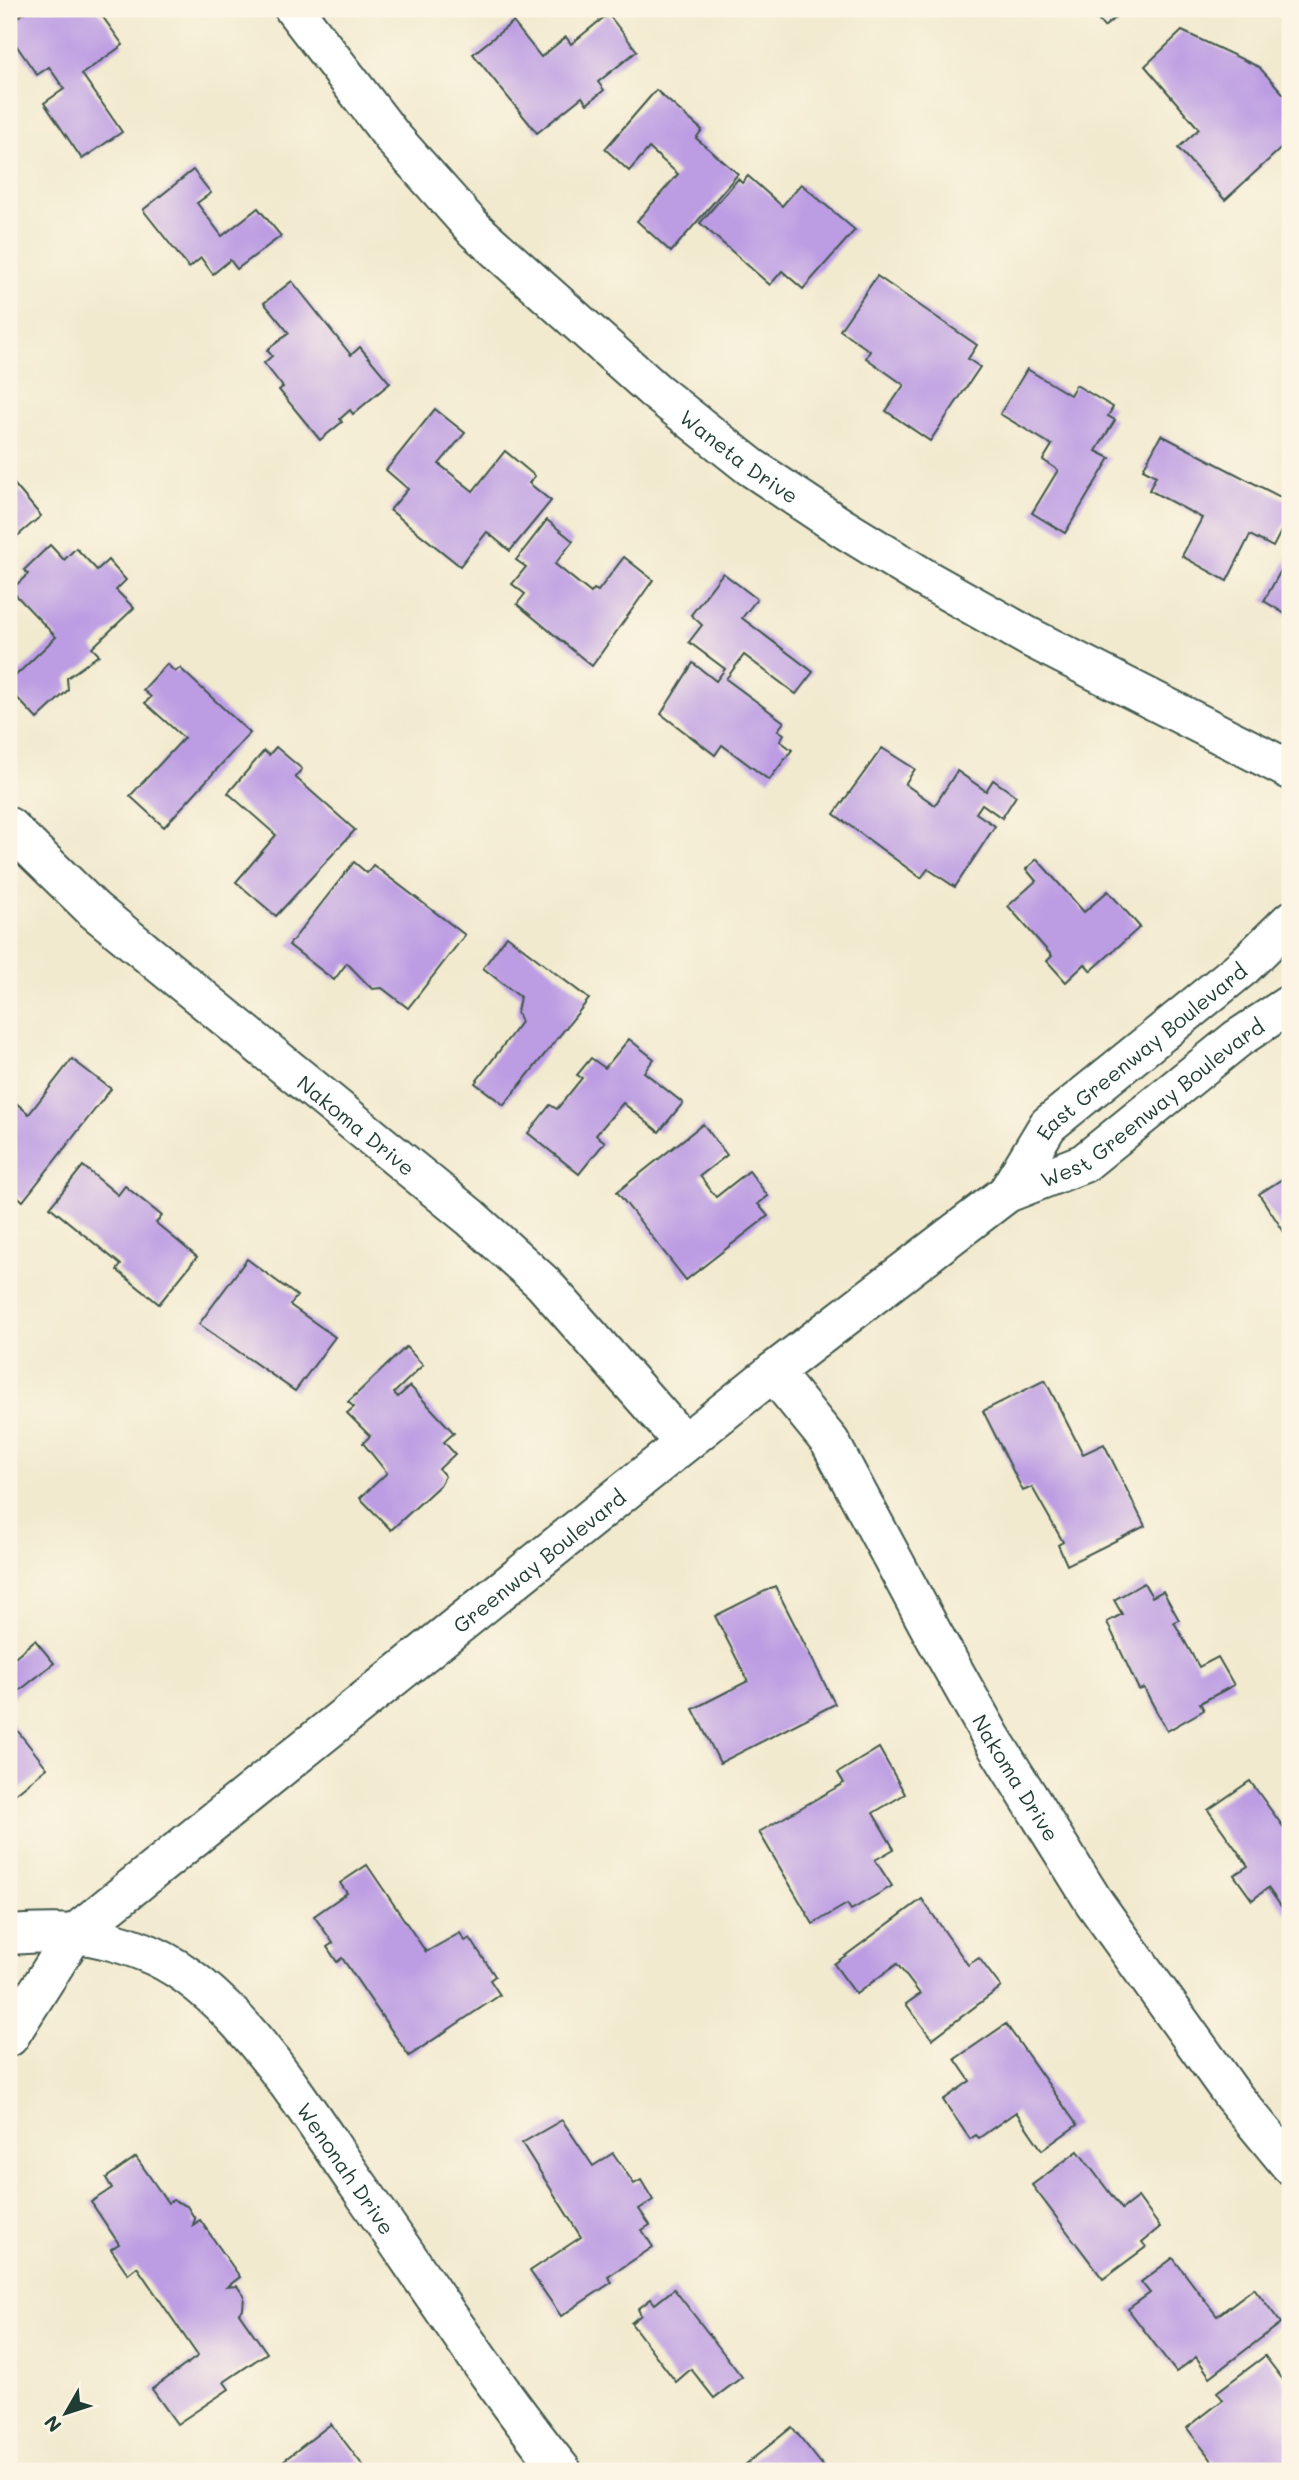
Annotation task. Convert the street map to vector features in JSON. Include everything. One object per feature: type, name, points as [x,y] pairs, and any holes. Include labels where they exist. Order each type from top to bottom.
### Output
[{"type":"street","name":"Waneta Drive","points":[[294,9],[394,139],[475,230],[654,391],[751,467],[924,578],[1017,630],[1290,770]]},
{"type":"street","name":"Nakoma Drive","points":[[9,827],[94,910],[470,1217],[543,1283],[684,1443]]},
{"type":"street","name":"East Greenway Boulevard","points":[[1007,1193],[1048,1125],[1243,967],[1290,921]]},
{"type":"street","name":"West Greenway Boulevard","points":[[1007,1193],[1084,1163],[1237,1039],[1290,1004]]},
{"type":"street","name":"Greenway Boulevard","points":[[74,1934],[773,1372],[1007,1193]]},
{"type":"street","name":"Nakoma Drive","points":[[773,1372],[830,1442],[991,1737],[1094,1902],[1233,2096],[1290,2165]]},
{"type":"street","points":[[9,1935],[74,1934]]},
{"type":"street","points":[[9,2037],[74,1934]]},
{"type":"street","name":"Wenonah Drive","points":[[74,1934],[144,1952],[184,1973],[206,1990],[271,2060],[477,2355],[562,2471]]},
{"type":"building","points":[[30,9],[97,9],[123,45],[82,74],[122,132],[82,159],[44,103],[64,89],[49,67],[37,75],[9,35],[9,23]]},
{"type":"building","points":[[1089,9],[1125,9],[1104,27]]},
{"type":"building","points":[[608,14],[637,51],[598,82],[604,90],[587,104],[582,97],[537,133],[473,54],[513,22],[541,57],[566,37],[571,44]]},
{"type":"building","points":[[1182,31],[1259,67],[1290,101],[1290,144],[1288,142],[1225,200],[1178,148],[1199,129],[1145,66]]},
{"type":"building","points":[[656,90],[702,130],[696,138],[738,174],[671,252],[637,221],[678,174],[649,148],[629,171],[605,149]]},
{"type":"building","points":[[193,170],[211,193],[197,203],[222,236],[258,208],[281,236],[237,269],[230,260],[213,274],[201,258],[189,268],[143,210]]},
{"type":"building","points":[[748,176],[782,206],[801,184],[855,230],[803,289],[782,271],[770,285],[700,223],[738,179],[742,183]]},
{"type":"building","points":[[877,276],[977,345],[968,359],[980,367],[930,441],[886,411],[904,385],[866,358],[870,351],[840,330]]},
{"type":"building","points":[[292,281],[351,355],[360,347],[390,383],[353,414],[350,410],[340,419],[342,422],[320,440],[279,390],[283,387],[264,363],[272,356],[267,350],[289,333],[264,303]]},
{"type":"building","points":[[1027,369],[1070,395],[1076,385],[1113,407],[1108,416],[1115,420],[1096,451],[1110,458],[1065,533],[1032,513],[1058,470],[1043,460],[1052,445],[1000,414]]},
{"type":"building","points":[[435,409],[465,433],[439,464],[473,491],[505,451],[535,476],[529,483],[551,501],[510,551],[487,532],[460,566],[390,510],[408,489],[386,470]]},
{"type":"building","points":[[1161,435],[1290,502],[1290,514],[1273,547],[1250,535],[1227,581],[1182,556],[1202,518],[1149,490],[1156,476],[1143,469]]},
{"type":"building","points":[[9,478],[41,516],[9,543]]},
{"type":"building","points":[[547,520],[573,541],[555,564],[591,593],[594,589],[598,591],[624,557],[653,580],[592,666],[517,604],[525,594],[512,584],[526,567],[516,560]]},
{"type":"building","points":[[50,545],[64,560],[76,548],[97,570],[108,560],[126,580],[116,590],[134,608],[92,648],[99,655],[67,678],[68,690],[37,719],[9,689],[9,682],[56,637],[11,590],[28,574],[24,570]]},
{"type":"building","points":[[1290,554],[1290,608],[1287,615],[1264,601]]},
{"type":"building","points":[[723,573],[757,599],[742,618],[813,672],[796,694],[744,655],[726,679],[784,722],[778,730],[784,734],[780,741],[792,750],[769,780],[722,745],[715,755],[661,714],[693,663],[716,681],[725,669],[689,642],[702,625],[691,615]]},
{"type":"building","points":[[167,664],[175,672],[180,668],[250,733],[164,827],[130,796],[184,738],[145,703],[151,697],[143,690]]},
{"type":"building","points":[[276,747],[302,769],[295,777],[355,830],[276,916],[236,882],[276,835],[228,793],[264,751],[269,755]]},
{"type":"building","points":[[882,748],[915,769],[905,784],[935,805],[957,771],[986,791],[993,780],[1016,796],[1002,818],[982,804],[976,813],[995,826],[955,887],[928,869],[921,878],[834,814]]},
{"type":"building","points":[[1037,859],[1084,912],[1108,891],[1140,927],[1091,971],[1085,964],[1066,982],[1047,961],[1052,956],[1008,906],[1036,881],[1026,869]]},
{"type":"building","points":[[354,862],[367,873],[373,865],[465,935],[408,1008],[382,988],[372,989],[347,963],[334,980],[289,945]]},
{"type":"building","points":[[507,936],[589,999],[504,1105],[475,1083],[521,1022],[517,1012],[520,997],[483,968]]},
{"type":"building","points":[[629,1039],[654,1059],[644,1072],[683,1103],[659,1132],[623,1103],[596,1135],[605,1142],[579,1174],[528,1133],[550,1105],[557,1109],[582,1078],[577,1075],[591,1058],[605,1068]]},
{"type":"building","points":[[72,1059],[111,1089],[23,1201],[9,1189],[9,1097],[29,1114]]},
{"type":"building","points":[[703,1124],[727,1155],[700,1176],[716,1197],[749,1171],[768,1196],[758,1204],[768,1216],[686,1280],[617,1192]]},
{"type":"building","points":[[83,1166],[118,1195],[125,1186],[162,1216],[156,1223],[197,1257],[159,1304],[117,1270],[121,1265],[50,1207]]},
{"type":"building","points":[[1290,1174],[1290,1241],[1259,1194]]},
{"type":"building","points":[[247,1259],[297,1296],[290,1305],[335,1337],[295,1391],[199,1324]]},
{"type":"building","points":[[406,1347],[423,1365],[394,1393],[398,1397],[410,1386],[454,1433],[444,1442],[455,1454],[439,1469],[445,1476],[440,1485],[391,1530],[360,1498],[387,1473],[363,1443],[370,1436],[347,1413],[354,1407],[348,1402]]},
{"type":"building","points":[[1045,1380],[1083,1454],[1104,1444],[1145,1526],[1067,1565],[1058,1545],[1063,1542],[1032,1487],[1023,1491],[983,1411]]},
{"type":"building","points":[[1144,1583],[1152,1597],[1163,1591],[1179,1620],[1174,1622],[1199,1667],[1218,1657],[1234,1685],[1200,1703],[1204,1710],[1167,1731],[1144,1688],[1139,1690],[1107,1622],[1122,1614],[1114,1600]]},
{"type":"building","points":[[775,1586],[835,1704],[720,1763],[693,1709],[748,1681],[715,1616]]},
{"type":"building","points":[[35,1640],[54,1663],[9,1699],[9,1662]]},
{"type":"building","points":[[9,1720],[47,1768],[9,1799]]},
{"type":"building","points":[[879,1748],[905,1794],[873,1813],[894,1849],[875,1860],[892,1886],[851,1910],[847,1904],[813,1924],[759,1832],[844,1783],[838,1773]]},
{"type":"building","points":[[1250,1781],[1284,1828],[1290,1824],[1290,1919],[1268,1888],[1252,1900],[1234,1875],[1248,1866],[1208,1810]]},
{"type":"building","points":[[367,1865],[426,1952],[460,1933],[465,1941],[470,1938],[495,1976],[490,1980],[500,1995],[409,2056],[342,1958],[337,1962],[327,1947],[333,1943],[314,1916],[347,1893],[340,1883]]},
{"type":"building","points":[[922,1899],[968,1965],[979,1958],[1001,1987],[932,2039],[906,2004],[920,1994],[897,1964],[856,1994],[834,1964]]},
{"type":"building","points":[[1006,2024],[1077,2125],[1042,2150],[1016,2112],[979,2138],[976,2135],[970,2139],[943,2100],[970,2081],[955,2059]]},
{"type":"building","points":[[562,2120],[593,2166],[613,2153],[634,2184],[641,2180],[653,2200],[639,2209],[650,2225],[642,2230],[653,2247],[608,2277],[612,2282],[561,2316],[530,2271],[581,2237],[522,2143]]},
{"type":"building","points":[[1078,2151],[1122,2209],[1138,2197],[1160,2227],[1142,2242],[1146,2247],[1103,2279],[1032,2185]]},
{"type":"building","points":[[136,2157],[168,2203],[173,2200],[187,2206],[195,2219],[193,2225],[200,2220],[240,2277],[227,2287],[237,2286],[244,2296],[243,2309],[239,2313],[267,2353],[224,2382],[229,2389],[177,2424],[152,2389],[198,2356],[137,2267],[128,2274],[111,2249],[119,2244],[91,2202],[112,2188],[106,2178]]},
{"type":"building","points":[[1173,2258],[1217,2316],[1254,2288],[1281,2323],[1210,2377],[1196,2357],[1176,2372],[1128,2309],[1150,2293],[1141,2282]]},
{"type":"building","points":[[674,2289],[742,2377],[714,2398],[691,2369],[676,2382],[631,2323],[641,2315],[638,2309],[651,2299],[655,2304]]},
{"type":"building","points":[[1265,2356],[1290,2389],[1290,2459],[1274,2471],[1220,2471],[1187,2428],[1223,2400],[1217,2392]]},
{"type":"building","points":[[331,2424],[367,2471],[270,2471]]},
{"type":"building","points":[[792,2427],[827,2471],[750,2471],[745,2465]]}]
